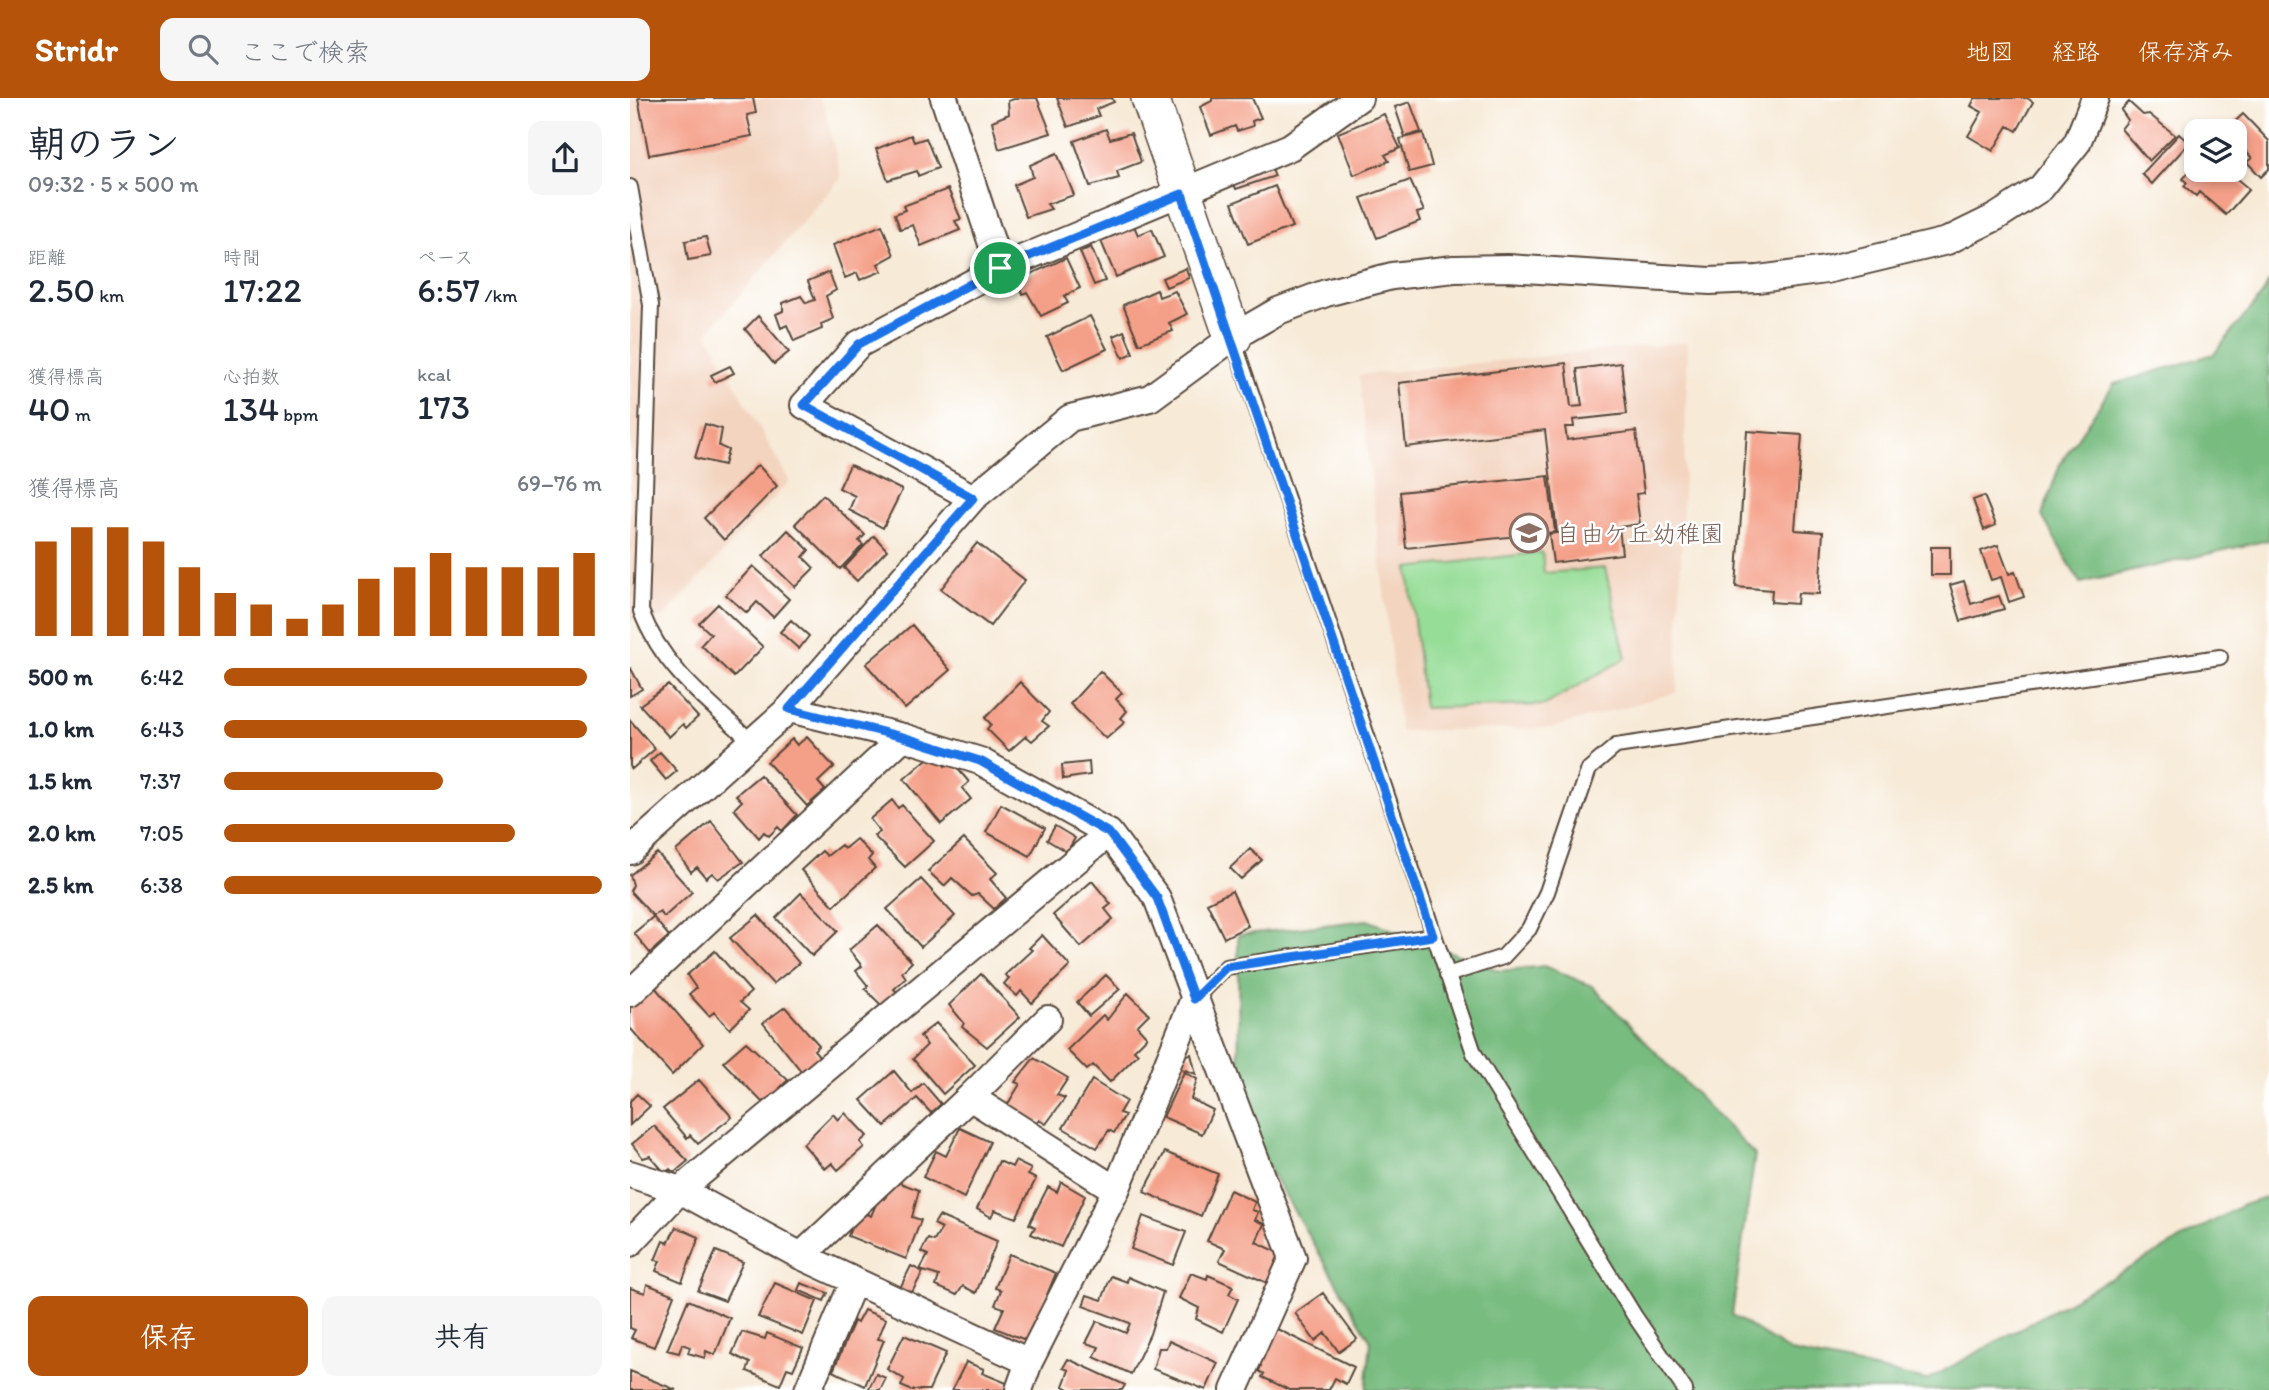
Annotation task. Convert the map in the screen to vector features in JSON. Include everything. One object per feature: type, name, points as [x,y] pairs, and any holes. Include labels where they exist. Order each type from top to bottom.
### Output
[{"type":"street","points":[[944,98],[1000,268]]},
{"type":"street","points":[[1150,98],[1233,337]]},
{"type":"street","points":[[973,498],[804,405],[859,344],[1000,268],[1290,147],[1359,98]]},
{"type":"street","points":[[630,851],[789,709],[973,498],[1070,418],[1150,398],[1233,337],[1278,311],[1326,293],[1392,276],[1454,269],[1508,268],[1710,281],[1758,279],[1826,270],[1947,241],[1996,216],[2041,188],[2077,143],[2095,98]]},
{"type":"street","points":[[789,709],[903,737],[980,761],[1109,833],[1157,898],[1293,1258],[1234,1390]]},
{"type":"street","points":[[630,993],[903,737]]},
{"type":"street","points":[[630,1244],[680,1190],[1109,833]]},
{"type":"street","points":[[1019,1390],[1029,1362],[1116,1190],[1194,999]]},
{"type":"street","points":[[800,1256],[970,1097],[1048,1019]]},
{"type":"street","points":[[970,1097],[1116,1190]]},
{"type":"street","points":[[630,1174],[680,1190],[800,1256],[1029,1362]]},
{"type":"street","points":[[808,1390],[854,1281]]},
{"type":"lane","points":[[630,187],[650,304],[641,611],[652,639],[678,674],[751,741]]},
{"type":"lane","points":[[1233,337],[1433,936],[1475,1053],[1634,1314],[1685,1390]]},
{"type":"lane","points":[[1447,975],[1503,957],[1529,929],[1547,892],[1589,769],[1616,746],[2220,657]]},
{"type":"lane","points":[[1194,999],[1226,967],[1433,936]]},
{"type":"shaded area","points":[[630,98],[818,98],[824,105],[841,178],[707,333],[789,481],[663,618],[630,619]]},
{"type":"shaded area","name":"自由ケ丘幼稚園","points":[[1688,342],[1677,692],[1552,728],[1400,731],[1359,375]]},
{"type":"green space","points":[[2269,281],[2269,540],[2080,583],[2042,516],[2060,464],[2114,384],[2214,354],[2263,294]]},
{"type":"green space","points":[[1542,552],[1544,573],[1605,568],[1626,658],[1545,705],[1424,708],[1408,568]]},
{"type":"green space","points":[[1367,920],[1500,971],[1544,966],[1592,986],[1755,1155],[1732,1315],[1791,1352],[1927,1380],[2243,1205],[2269,1197],[2269,1390],[1366,1390],[1371,1341],[1239,1118],[1238,935]]},
{"type":"building","points":[[638,98],[753,98],[756,113],[747,115],[752,136],[649,155]]},
{"type":"building","points":[[1037,98],[1051,133],[999,149],[992,121],[1009,114],[1008,101]]},
{"type":"building","points":[[1057,98],[1112,98],[1114,102],[1096,109],[1099,116],[1068,127]]},
{"type":"building","points":[[1212,98],[1252,98],[1261,118],[1252,121],[1253,126],[1237,131],[1235,126],[1211,135],[1200,107],[1212,101]]},
{"type":"building","points":[[1975,98],[2027,98],[2033,102],[2017,131],[2008,126],[1993,151],[1968,136],[1982,112],[1971,106]]},
{"type":"building","points":[[1410,102],[1421,132],[1405,137],[1395,107]]},
{"type":"building","points":[[2129,102],[2143,115],[2149,114],[2175,135],[2149,161],[2121,129],[2128,120],[2121,110]]},
{"type":"building","points":[[1384,114],[1400,148],[1385,155],[1389,161],[1354,175],[1338,133]]},
{"type":"building","points":[[2243,114],[2269,141],[2269,169],[2261,177],[2247,162],[2252,158],[2247,153],[2247,119],[2238,119]]},
{"type":"building","points":[[1106,129],[1110,139],[1131,133],[1141,162],[1117,171],[1119,178],[1090,186],[1074,141]]},
{"type":"building","points":[[1423,133],[1432,166],[1409,172],[1400,139]]},
{"type":"building","points":[[2179,134],[2184,138],[2184,149],[2152,184],[2142,174]]},
{"type":"building","points":[[911,135],[914,142],[926,138],[938,168],[918,176],[917,171],[888,180],[876,149]]},
{"type":"building","points":[[1057,153],[1074,195],[1047,204],[1051,209],[1026,217],[1014,185],[1033,177],[1030,165]]},
{"type":"building","points":[[1271,166],[1275,176],[1236,189],[1232,179]]},
{"type":"building","points":[[1410,180],[1424,211],[1417,213],[1420,221],[1377,238],[1361,198]]},
{"type":"building","points":[[2241,182],[2249,189],[2226,215],[2199,192],[2196,196],[2184,186],[2187,183]]},
{"type":"building","points":[[1275,186],[1292,227],[1248,244],[1232,203]]},
{"type":"building","points":[[948,189],[961,219],[955,221],[960,230],[921,246],[913,225],[900,229],[895,214],[905,210],[903,206]]},
{"type":"building","points":[[882,225],[894,255],[878,264],[882,271],[860,280],[857,273],[845,278],[833,245]]},
{"type":"building","points":[[1134,226],[1138,235],[1152,229],[1164,257],[1116,277],[1101,241]]},
{"type":"building","points":[[706,237],[711,256],[688,260],[685,241]]},
{"type":"building","points":[[1091,247],[1105,281],[1094,285],[1080,252]]},
{"type":"building","points":[[1066,258],[1080,288],[1064,296],[1068,303],[1041,316],[1027,292],[1023,294],[1015,281]]},
{"type":"building","points":[[1186,268],[1189,278],[1166,287],[1162,278]]},
{"type":"building","points":[[829,272],[836,290],[826,296],[833,319],[821,324],[822,329],[794,341],[787,325],[781,328],[776,314],[783,311],[783,303],[801,296],[806,303],[815,300],[808,281]]},
{"type":"building","points":[[1157,290],[1159,297],[1175,291],[1187,314],[1169,323],[1173,331],[1139,344],[1123,305]]},
{"type":"building","points":[[758,316],[789,352],[774,364],[745,329]]},
{"type":"building","points":[[1090,316],[1107,349],[1063,370],[1047,337]]},
{"type":"building","points":[[1124,331],[1133,353],[1123,358],[1113,336]]},
{"type":"building","points":[[1566,363],[1571,407],[1582,406],[1577,369],[1621,363],[1627,414],[1573,420],[1574,427],[1565,427],[1567,440],[1636,431],[1644,493],[1636,494],[1640,524],[1619,527],[1622,554],[1553,563],[1549,534],[1557,533],[1545,430],[1406,447],[1399,383]]},
{"type":"building","points":[[730,366],[734,373],[715,382],[711,375]]},
{"type":"building","points":[[705,424],[722,429],[719,446],[728,450],[724,465],[695,458]]},
{"type":"building","points":[[1747,431],[1802,435],[1795,530],[1823,532],[1819,594],[1798,593],[1797,604],[1771,602],[1772,590],[1736,587]]},
{"type":"building","points":[[758,465],[777,486],[724,540],[704,518]]},
{"type":"building","points":[[850,465],[902,490],[883,528],[849,510],[855,496],[839,488]]},
{"type":"building","points":[[1548,476],[1555,532],[1406,548],[1400,492]]},
{"type":"building","points":[[823,495],[865,535],[859,541],[863,545],[840,569],[795,524]]},
{"type":"building","points":[[1984,496],[1996,525],[1984,530],[1973,500]]},
{"type":"building","points":[[788,530],[809,550],[803,557],[814,568],[795,587],[763,556]]},
{"type":"building","points":[[874,536],[887,550],[857,581],[844,568]]},
{"type":"building","points":[[977,543],[1025,580],[990,626],[941,589]]},
{"type":"building","points":[[1998,545],[2009,574],[2015,572],[2024,597],[2009,602],[2001,577],[1991,580],[1981,551]]},
{"type":"building","points":[[1931,547],[1950,547],[1950,575],[1931,575]]},
{"type":"building","points":[[753,566],[789,599],[773,617],[757,602],[747,613],[726,595]]},
{"type":"building","points":[[1964,581],[1971,604],[1999,596],[2004,609],[1961,621],[1950,585]]},
{"type":"building","points":[[718,604],[763,647],[734,677],[701,645],[711,634],[699,623]]},
{"type":"building","points":[[791,620],[809,636],[799,649],[780,632]]},
{"type":"building","points":[[912,625],[950,670],[905,709],[866,664]]},
{"type":"building","points":[[630,667],[642,689],[630,696]]},
{"type":"building","points":[[1100,671],[1122,693],[1116,699],[1127,711],[1121,718],[1125,722],[1106,739],[1070,704]]},
{"type":"building","points":[[1020,682],[1049,712],[1042,721],[1049,726],[1032,741],[1026,736],[1009,751],[987,729],[991,724],[985,718]]},
{"type":"building","points":[[668,685],[698,717],[686,728],[683,724],[669,737],[640,705]]},
{"type":"building","points":[[630,720],[655,749],[632,769],[630,766]]},
{"type":"building","points":[[807,737],[834,767],[818,782],[825,790],[807,806],[767,762],[792,739],[797,745]]},
{"type":"building","points":[[660,752],[677,771],[666,780],[650,761]]},
{"type":"building","points":[[934,753],[945,766],[951,761],[969,782],[962,788],[971,799],[941,824],[904,779]]},
{"type":"building","points":[[1089,762],[1090,775],[1063,779],[1062,765]]},
{"type":"building","points":[[760,775],[797,815],[782,831],[778,827],[769,836],[764,832],[759,838],[734,809],[742,801],[736,795]]},
{"type":"building","points":[[892,800],[898,808],[902,805],[934,841],[905,867],[874,836],[880,832],[870,819]]},
{"type":"building","points":[[1001,804],[1045,828],[1030,856],[986,832]]},
{"type":"building","points":[[711,821],[743,862],[718,879],[712,873],[706,878],[697,867],[691,872],[676,851]]},
{"type":"building","points":[[1055,826],[1075,838],[1067,852],[1047,840]]},
{"type":"building","points":[[856,839],[872,855],[868,860],[875,868],[834,906],[801,870],[822,851],[827,856],[841,845],[844,849]]},
{"type":"building","points":[[964,839],[997,873],[990,879],[1006,898],[994,909],[978,894],[972,896],[952,878],[944,886],[928,871]]},
{"type":"building","points":[[1250,849],[1262,860],[1241,879],[1230,868]]},
{"type":"building","points":[[657,853],[692,892],[664,917],[660,912],[653,916],[630,891],[633,885],[630,875]]},
{"type":"building","points":[[921,879],[955,916],[921,947],[887,909]]},
{"type":"building","points":[[1092,881],[1111,904],[1105,909],[1113,919],[1081,947],[1053,915]]},
{"type":"building","points":[[1232,891],[1248,926],[1224,938],[1207,903]]},
{"type":"building","points":[[801,893],[838,931],[812,956],[776,918]]},
{"type":"building","points":[[758,915],[799,963],[773,984],[730,938]]},
{"type":"building","points":[[653,917],[669,936],[650,953],[634,933]]},
{"type":"building","points":[[878,925],[912,962],[902,972],[906,978],[894,989],[899,994],[883,1007],[865,989],[868,986],[856,971],[862,966],[849,950]]},
{"type":"building","points":[[1042,935],[1070,966],[1032,1003],[1021,991],[1017,996],[1004,984],[1009,978],[1005,975],[1032,950],[1029,948]]},
{"type":"building","points":[[715,951],[751,992],[740,1002],[749,1010],[730,1029],[714,1012],[709,1016],[689,994],[696,988],[687,975]]},
{"type":"building","points":[[981,974],[1020,1017],[987,1047],[962,1027],[964,1023],[949,1005]]},
{"type":"building","points":[[1106,975],[1120,989],[1089,1016],[1077,1002]]},
{"type":"building","points":[[654,986],[703,1044],[672,1075],[630,1028],[630,1007]]},
{"type":"building","points":[[1128,993],[1149,1014],[1137,1026],[1147,1037],[1134,1050],[1138,1054],[1110,1082],[1093,1065],[1087,1070],[1067,1050],[1103,1015],[1107,1020]]},
{"type":"building","points":[[785,1007],[819,1045],[814,1050],[820,1057],[802,1072],[763,1023]]},
{"type":"building","points":[[936,1023],[975,1065],[943,1094],[913,1059],[927,1045],[920,1036]]},
{"type":"building","points":[[746,1042],[788,1080],[780,1088],[787,1094],[781,1100],[774,1094],[762,1102],[723,1062]]},
{"type":"building","points":[[1191,1054],[1196,1074],[1179,1068],[1182,1056]]},
{"type":"building","points":[[1034,1058],[1068,1078],[1057,1095],[1065,1098],[1046,1124],[1039,1120],[1036,1124],[1006,1107],[1020,1084],[1015,1082]]},
{"type":"building","points":[[894,1071],[912,1093],[923,1083],[941,1104],[931,1113],[917,1098],[885,1126],[861,1100]]},
{"type":"building","points":[[1184,1072],[1197,1079],[1191,1099],[1213,1110],[1202,1134],[1163,1117]]},
{"type":"building","points":[[699,1080],[732,1117],[698,1144],[690,1135],[687,1138],[663,1109]]},
{"type":"building","points":[[1092,1080],[1126,1101],[1119,1113],[1125,1115],[1114,1133],[1109,1130],[1097,1148],[1063,1128]]},
{"type":"building","points":[[637,1094],[650,1106],[630,1125],[630,1101]]},
{"type":"building","points":[[845,1113],[867,1136],[860,1142],[864,1147],[838,1170],[832,1163],[825,1169],[803,1144],[833,1114],[838,1120]]},
{"type":"building","points":[[654,1126],[688,1161],[674,1173],[670,1169],[665,1173],[650,1156],[643,1158],[632,1144]]},
{"type":"building","points":[[960,1128],[990,1142],[964,1198],[923,1177],[936,1151],[946,1156]]},
{"type":"building","points":[[1165,1152],[1218,1174],[1201,1216],[1144,1192]]},
{"type":"building","points":[[999,1161],[1012,1167],[1015,1161],[1031,1169],[1028,1175],[1036,1179],[1016,1218],[995,1210],[991,1217],[977,1209]]},
{"type":"building","points":[[892,1180],[919,1190],[912,1217],[921,1220],[906,1259],[848,1236],[858,1211],[871,1216],[879,1197],[885,1199]]},
{"type":"building","points":[[1061,1182],[1085,1196],[1061,1247],[1031,1234],[1035,1227],[1029,1224],[1048,1187],[1057,1192]]},
{"type":"building","points":[[1230,1190],[1255,1202],[1252,1210],[1258,1212],[1255,1220],[1264,1224],[1256,1242],[1280,1253],[1267,1283],[1219,1261],[1225,1249],[1207,1241]]},
{"type":"building","points":[[939,1216],[997,1241],[976,1293],[963,1286],[957,1295],[936,1286],[939,1276],[920,1270],[928,1255],[921,1252],[928,1239],[934,1241],[942,1228],[934,1224]]},
{"type":"building","points":[[1143,1216],[1186,1232],[1173,1265],[1131,1249]]},
{"type":"building","points":[[676,1227],[699,1237],[682,1282],[656,1271],[660,1261],[655,1260],[663,1241],[668,1243]]},
{"type":"building","points":[[716,1251],[743,1262],[725,1301],[698,1291]]},
{"type":"building","points":[[1009,1254],[1056,1273],[1028,1341],[995,1328],[1004,1308],[995,1305],[1001,1290],[995,1288]]},
{"type":"building","points":[[911,1266],[923,1272],[910,1296],[899,1290]]},
{"type":"building","points":[[1191,1273],[1207,1279],[1208,1275],[1233,1286],[1229,1294],[1238,1299],[1223,1332],[1196,1319],[1199,1308],[1179,1298]]},
{"type":"building","points":[[1111,1276],[1127,1282],[1128,1277],[1163,1292],[1150,1334],[1131,1374],[1094,1357],[1099,1347],[1086,1343],[1097,1321],[1126,1333],[1129,1326],[1130,1323],[1083,1306],[1087,1295],[1102,1300]]},
{"type":"building","points":[[775,1283],[817,1301],[803,1335],[758,1317]]},
{"type":"building","points":[[801,1283],[828,1293],[824,1301],[798,1290]]},
{"type":"building","points":[[647,1284],[674,1295],[654,1347],[631,1338],[635,1330],[630,1328],[630,1288],[645,1293]]},
{"type":"building","points":[[1323,1293],[1357,1339],[1339,1352],[1325,1333],[1315,1341],[1295,1313]]},
{"type":"building","points":[[688,1300],[730,1318],[715,1355],[706,1351],[705,1358],[688,1353],[690,1347],[682,1344],[679,1353],[667,1350]]},
{"type":"building","points":[[864,1310],[886,1319],[878,1339],[884,1340],[865,1386],[833,1371],[854,1321],[857,1323]]},
{"type":"building","points":[[1275,1328],[1354,1367],[1346,1384],[1335,1378],[1329,1390],[1289,1390],[1262,1377],[1264,1374],[1259,1371],[1261,1366],[1258,1364]]},
{"type":"building","points":[[742,1332],[765,1339],[767,1333],[803,1348],[793,1370],[787,1368],[780,1385],[747,1371],[750,1363],[732,1354]]},
{"type":"building","points":[[904,1335],[946,1353],[929,1390],[910,1390],[901,1386],[904,1379],[887,1369]]},
{"type":"building","points":[[1169,1341],[1218,1363],[1206,1390],[1153,1369],[1159,1348],[1166,1348]]},
{"type":"building","points":[[1068,1359],[1125,1385],[1122,1390],[1071,1390],[1063,1386],[1069,1370],[1063,1368]]},
{"type":"building","points":[[966,1362],[984,1369],[982,1373],[1009,1384],[1006,1390],[952,1390]]},
{"type":"building","points":[[630,1371],[676,1390],[630,1390]]},
{"type":"building","points":[[876,1374],[886,1378],[880,1390],[868,1390]]},
{"type":"place","name":"自由ケ丘幼稚園","points":[[1529,533]]},
{"type":"route","points":[[1182,194],[1233,337],[1433,936],[1226,967],[1194,999],[1157,898],[1109,833],[980,761],[903,737],[789,709],[973,498],[804,405],[859,344],[1000,268],[1182,194]]}]
